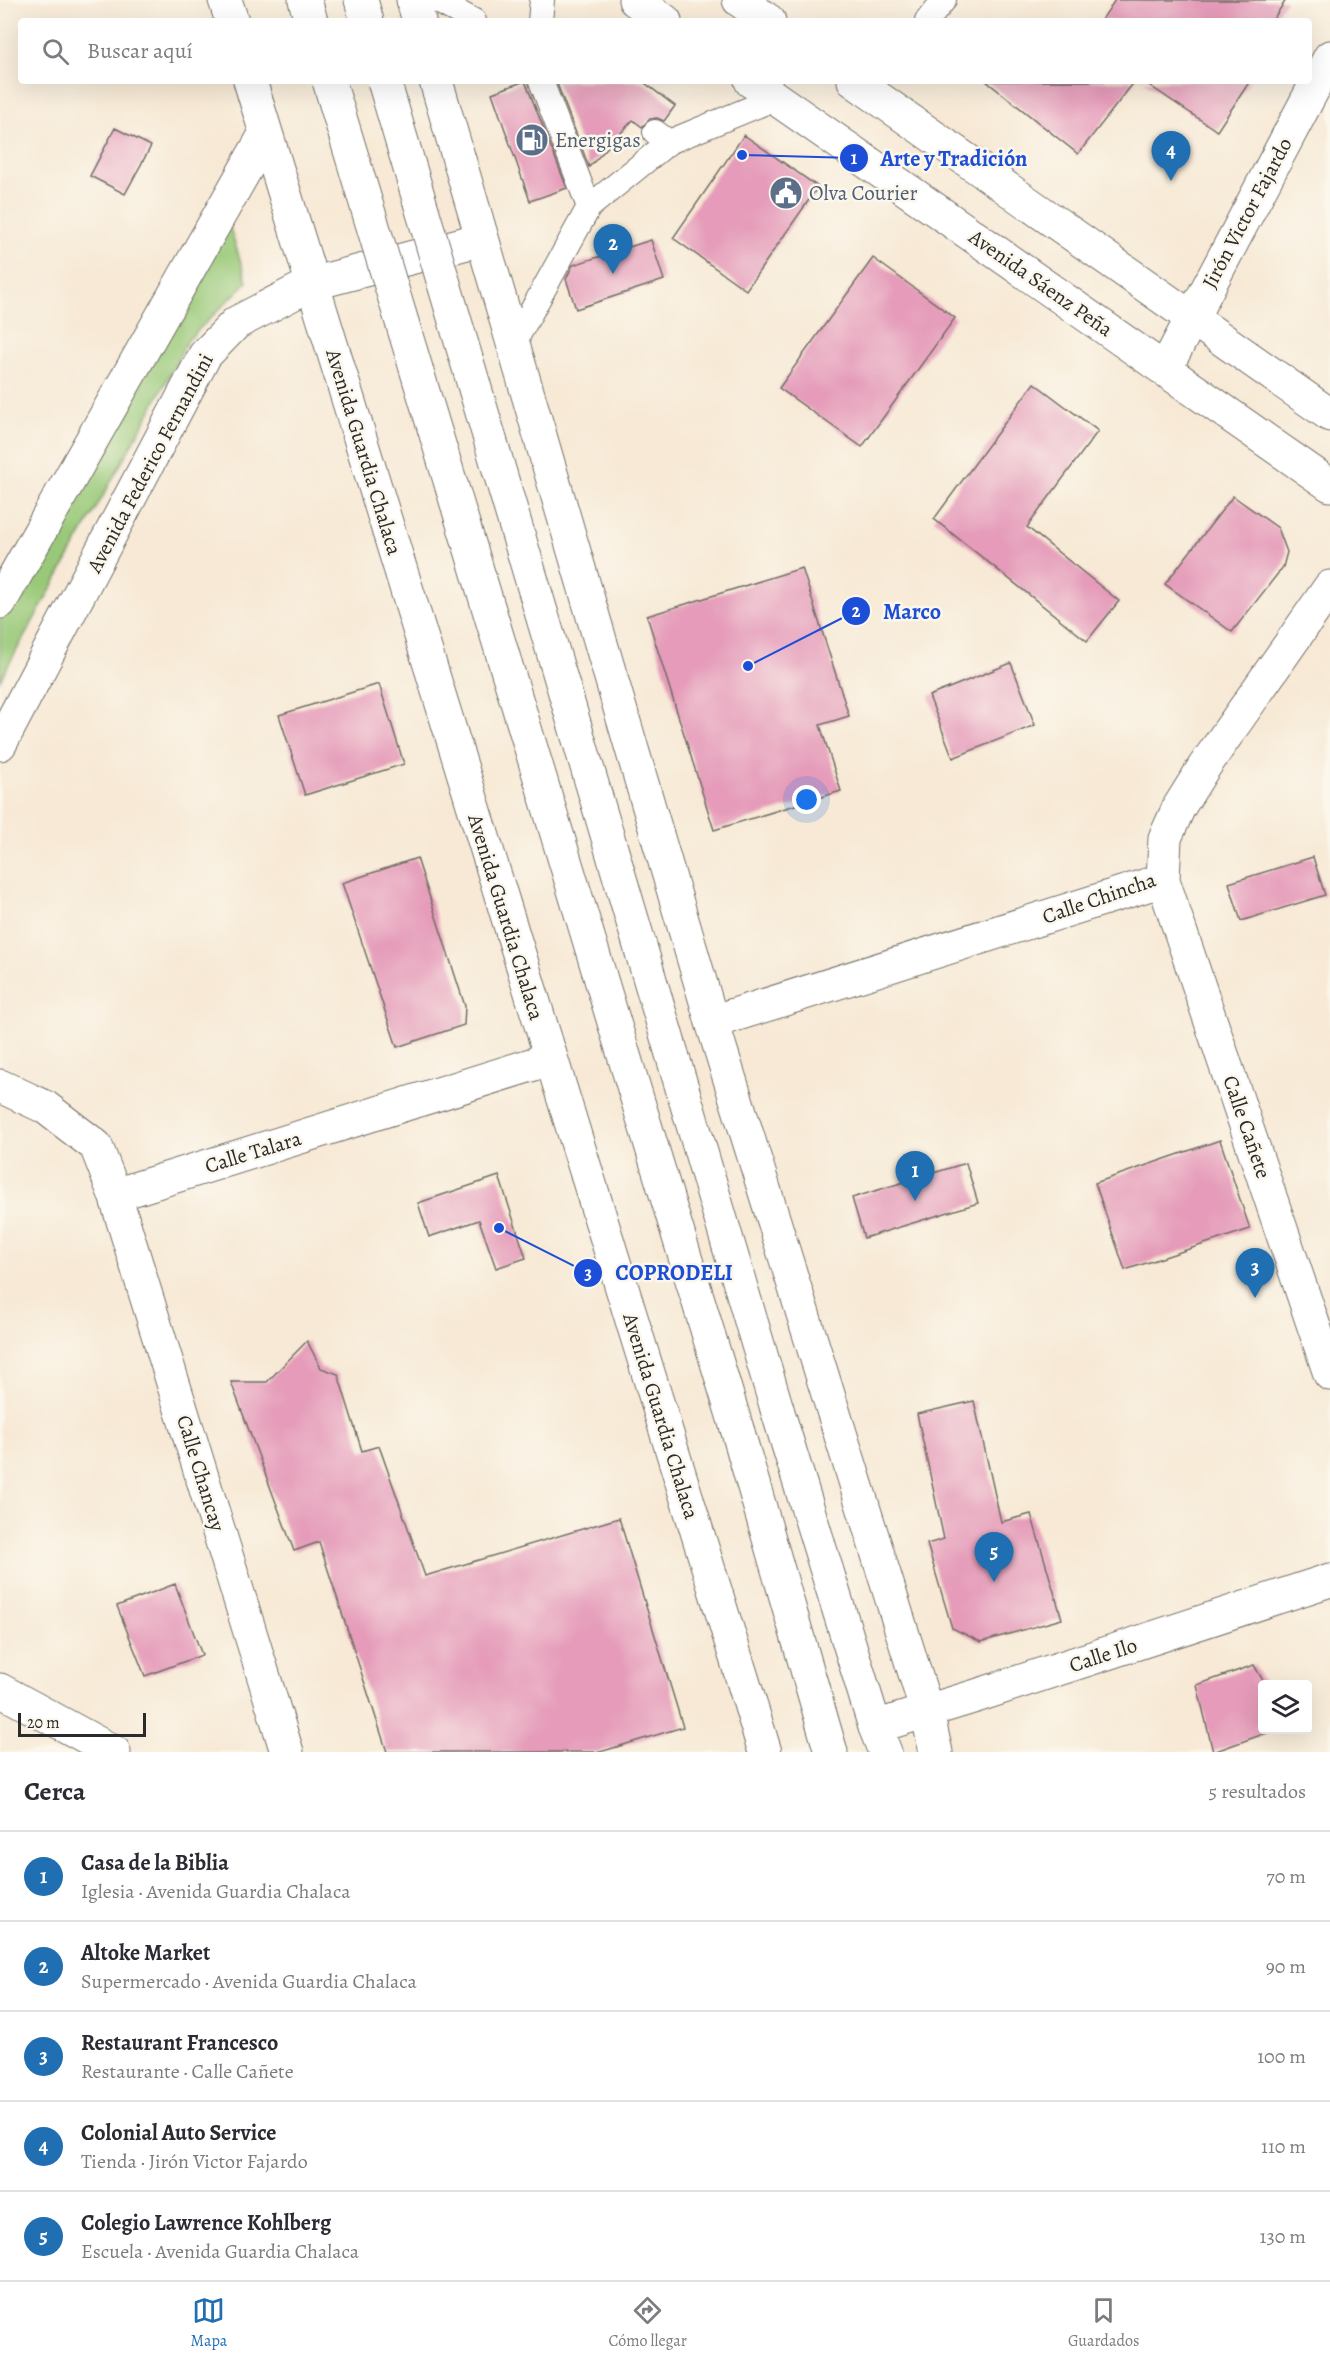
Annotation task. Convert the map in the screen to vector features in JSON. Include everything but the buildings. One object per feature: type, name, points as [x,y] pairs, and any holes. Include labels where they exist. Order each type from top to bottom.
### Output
[{"type":"street","points":[[225,0],[231,18]]},
{"type":"street","points":[[305,0],[310,18]]},
{"type":"street","points":[[362,0],[366,18]]},
{"type":"street","points":[[413,0],[418,18]]},
{"type":"street","points":[[635,0],[661,18]]},
{"type":"street","points":[[739,0],[765,18]]},
{"type":"street","name":"Jirón Victor Fajardo","points":[[1165,369],[1330,57]]},
{"type":"street","name":"Avenida Guardia Chalaca","points":[[251,84],[765,1752]]},
{"type":"street","points":[[330,84],[738,1432],[831,1752]]},
{"type":"street","points":[[385,84],[777,1409],[880,1739]]},
{"type":"street","points":[[437,84],[712,1022],[927,1712],[936,1752]]},
{"type":"street","points":[[869,85],[1191,319],[1330,415]]},
{"type":"street","name":"Avenida Sáenz Peña","points":[[764,89],[1330,485]]},
{"type":"street","points":[[0,602],[266,133]]},
{"type":"street","name":"Avenida Federico Fernandini","points":[[0,744],[205,355],[236,323],[311,284],[482,239]]},
{"type":"street","name":"Calle Chincha","points":[[712,1022],[1163,880],[1165,838],[1179,807],[1204,766],[1330,587]]},
{"type":"street","name":"Calle Cañete","points":[[1163,880],[1330,1374]]},
{"type":"street","name":"Calle Talara","points":[[115,1195],[550,1059]]},
{"type":"street","points":[[0,1086],[45,1107],[96,1146],[115,1195]]},
{"type":"street","name":"Calle Chancay","points":[[115,1195],[287,1752]]},
{"type":"street","name":"Calle Ilo","points":[[880,1739],[927,1712],[1330,1580]]},
{"type":"street","points":[[0,1690],[108,1751]]},
{"type":"lane","points":[[436,0],[469,18]]},
{"type":"lane","points":[[540,18],[542,0]]},
{"type":"lane","points":[[929,18],[944,0]]},
{"type":"lane","points":[[542,84],[589,207]]},
{"type":"lane","points":[[514,343],[589,207],[662,137],[764,89]]},
{"type":"green space","points":[[224,209],[247,282],[188,340],[0,680],[0,591]]},
{"type":"place","name":"Energigas","points":[[532,140]]},
{"type":"place","name":"Arte y Tradición","points":[[742,155]]},
{"type":"place","name":"Colonial Auto Service","points":[[1171,181]]},
{"type":"place","name":"Olva Courier","points":[[786,193]]},
{"type":"place","name":"Altoke Market","points":[[613,274]]},
{"type":"place","name":"Marco","points":[[748,666]]},
{"type":"place","name":"Casa de la Biblia","points":[[915,1201]]},
{"type":"place","name":"COPRODELI","points":[[499,1228]]},
{"type":"place","name":"Restaurant Francesco","points":[[1255,1298]]},
{"type":"place","name":"Colegio Lawrence Kohlberg","points":[[994,1582]]}]
